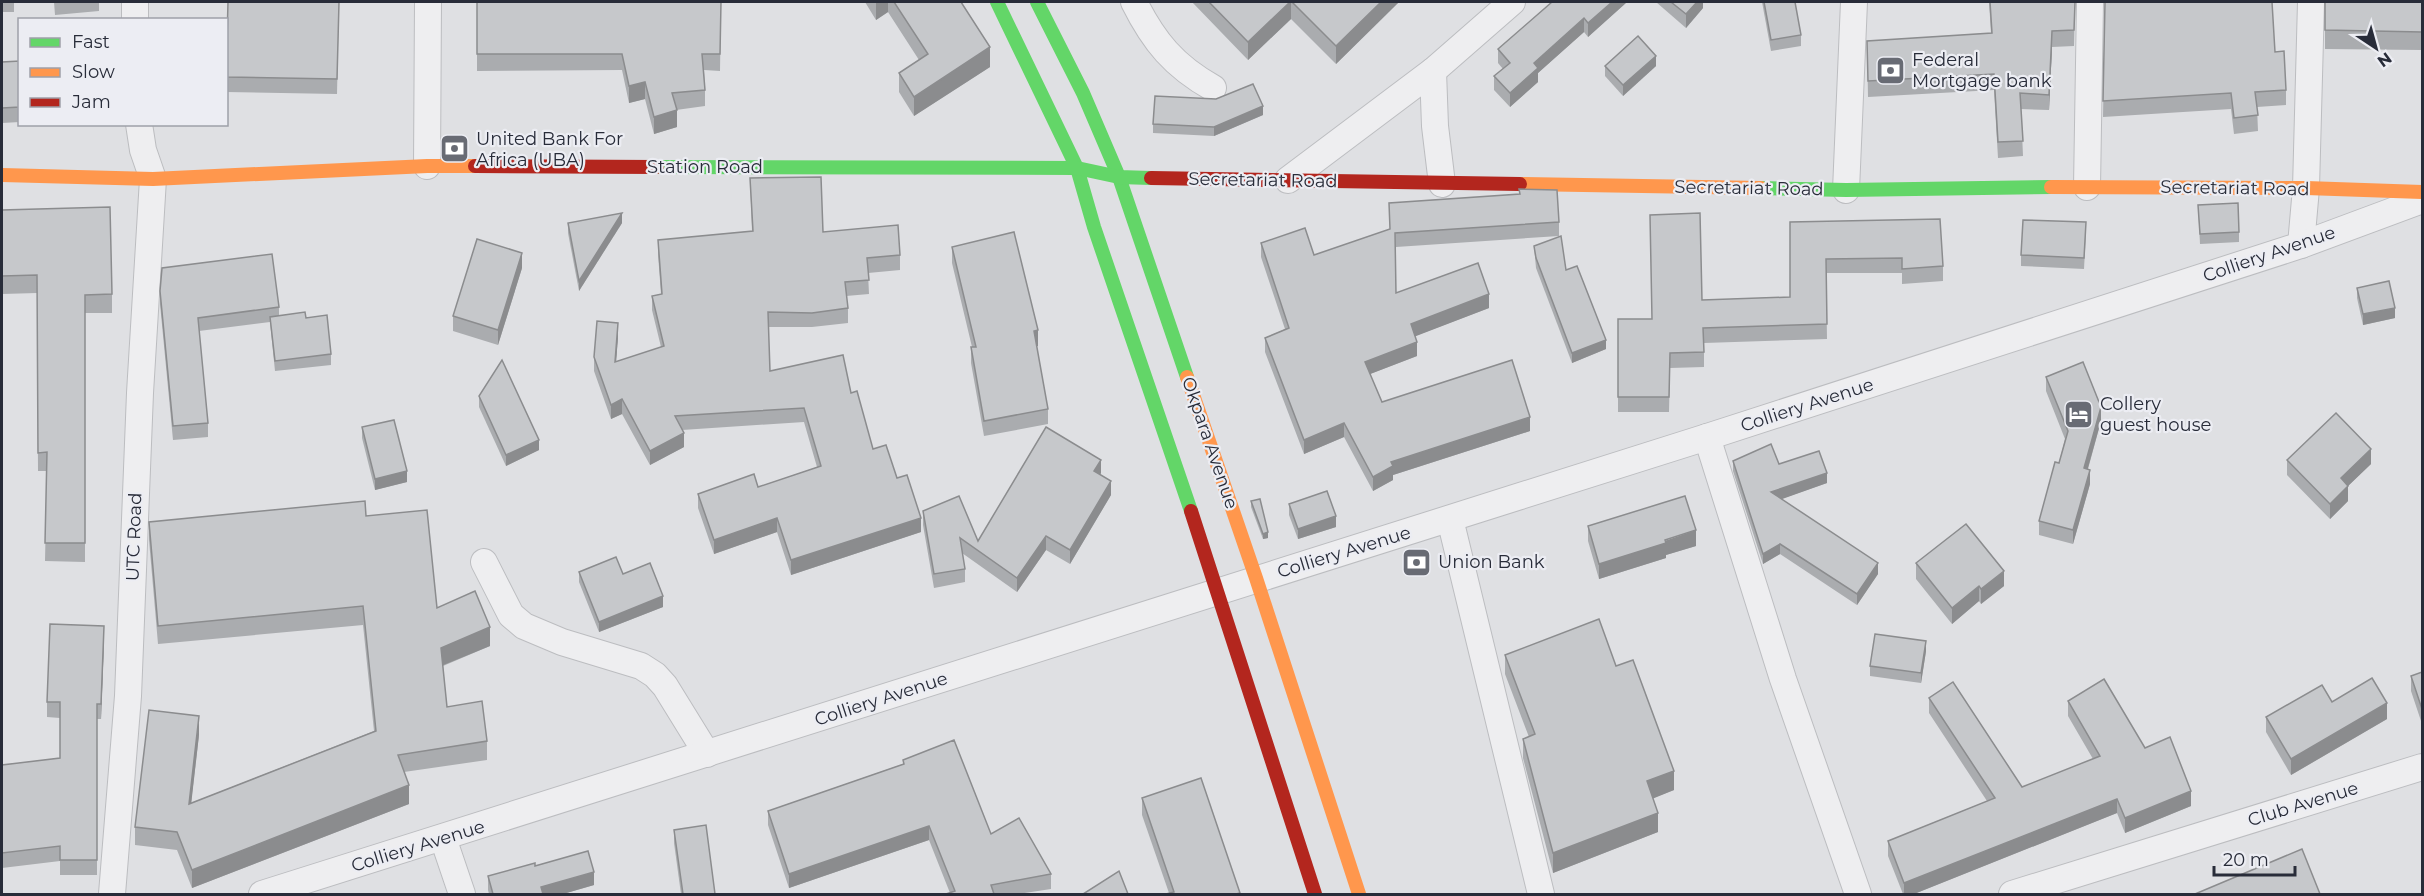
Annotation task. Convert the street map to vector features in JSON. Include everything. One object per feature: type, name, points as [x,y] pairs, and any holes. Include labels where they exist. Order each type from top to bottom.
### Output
[{"type":"street","points":[[135,2],[135,18]]},
{"type":"street","points":[[427,166],[428,2]]},
{"type":"street","points":[[997,2],[1077,168],[1094,227],[1218,591],[1316,894]]},
{"type":"street","name":"Okpara Avenue","points":[[1037,2],[1083,93],[1119,177],[1256,579],[1359,894]]},
{"type":"street","points":[[1134,2],[1161,46],[1186,73],[1213,88]]},
{"type":"street","points":[[1288,180],[1433,71],[1512,2]]},
{"type":"street","points":[[1846,190],[1854,2]]},
{"type":"street","points":[[2087,187],[2090,2]]},
{"type":"street","points":[[2301,245],[2306,188],[2311,2]]},
{"type":"street","points":[[1433,71],[1434,126],[1443,184]]},
{"type":"street","points":[[139,126],[143,150],[153,178]]},
{"type":"street","name":"Station Road","points":[[2,175],[153,178],[427,166],[1077,168]]},
{"type":"street","name":"Secretariat Road","points":[[1077,168],[1119,177],[1443,184],[1846,190],[2087,187],[2306,188],[2422,192]]},
{"type":"street","name":"UTC Road","points":[[112,894],[128,696],[140,393],[153,178]]},
{"type":"street","name":"Colliery Avenue","points":[[262,894],[1707,437],[2301,245],[2422,200]]},
{"type":"street","points":[[1707,437],[1783,679],[1858,894]]},
{"type":"street","points":[[1450,519],[1541,894]]},
{"type":"street","points":[[484,562],[511,615],[524,626],[562,642],[641,666],[655,675],[665,686],[707,754]]},
{"type":"street","name":"Club Avenue","points":[[2012,894],[2422,767]]},
{"type":"street","points":[[443,838],[462,894]]},
{"type":"building","points":[[228,2],[339,2],[337,79],[228,77]]},
{"type":"building","points":[[477,2],[721,2],[720,54],[702,54],[705,90],[672,93],[677,110],[654,117],[645,82],[629,86],[622,54],[477,54]]},
{"type":"building","points":[[894,2],[961,2],[990,47],[914,97],[899,73],[928,54]]},
{"type":"building","points":[[1209,2],[1290,2],[1248,42]]},
{"type":"building","points":[[1292,2],[1381,2],[1336,46]]},
{"type":"building","points":[[1552,2],[1612,2],[1588,23],[1584,18],[1534,63],[1538,68],[1510,93],[1494,76],[1510,63],[1498,49]]},
{"type":"building","points":[[1671,2],[1697,2],[1686,14]]},
{"type":"building","points":[[1764,2],[1795,2],[1801,35],[1771,40]]},
{"type":"building","points":[[1990,2],[2075,2],[2074,30],[2052,31],[2049,95],[2020,93],[2023,141],[1998,142],[1994,74],[1868,81],[1867,41],[1992,33]]},
{"type":"building","points":[[2105,2],[2272,2],[2275,52],[2284,51],[2286,90],[2255,92],[2258,115],[2234,118],[2231,93],[2103,101]]},
{"type":"building","points":[[2325,2],[2422,2],[2422,32],[2325,30]]},
{"type":"building","points":[[1638,36],[1656,56],[1623,85],[1605,66]]},
{"type":"building","points":[[18,61],[18,107],[2,108],[2,62]]},
{"type":"building","points":[[1253,84],[1263,106],[1214,127],[1153,124],[1155,96],[1216,99]]},
{"type":"building","points":[[821,177],[823,232],[898,225],[900,255],[867,258],[869,280],[845,282],[848,308],[812,313],[768,312],[770,371],[843,355],[851,393],[857,391],[873,449],[886,445],[897,478],[907,475],[921,518],[791,560],[777,518],[714,540],[698,494],[754,474],[758,487],[821,466],[804,408],[675,416],[684,433],[650,451],[622,399],[611,405],[594,357],[597,321],[618,323],[615,362],[664,346],[652,296],[662,294],[658,240],[753,231],[750,178]]},
{"type":"building","points":[[1519,189],[1557,190],[1559,222],[1395,233],[1396,293],[1478,263],[1489,294],[1411,324],[1417,342],[1365,362],[1382,402],[1512,360],[1530,417],[1391,462],[1393,466],[1373,477],[1344,423],[1304,440],[1265,338],[1289,328],[1261,243],[1305,228],[1314,255],[1390,229],[1389,203],[1520,194]]},
{"type":"building","points":[[2238,203],[2239,232],[2200,234],[2198,205]]},
{"type":"building","points":[[110,207],[112,294],[85,295],[85,543],[45,543],[47,452],[38,453],[37,275],[2,276],[2,210]]},
{"type":"building","points":[[622,213],[579,281],[568,223]]},
{"type":"building","points":[[1700,213],[1702,300],[1790,297],[1790,222],[1940,219],[1943,266],[1902,269],[1902,258],[1826,259],[1827,324],[1703,328],[1704,352],[1670,353],[1669,397],[1618,397],[1618,319],[1652,319],[1650,215]]},
{"type":"building","points":[[2023,220],[2086,222],[2084,258],[2021,255]]},
{"type":"building","points":[[1014,232],[1038,330],[1034,331],[1048,409],[984,421],[971,347],[976,347],[952,247]]},
{"type":"building","points":[[1561,236],[1566,270],[1577,266],[1606,340],[1572,353],[1536,258],[1534,246]]},
{"type":"building","points":[[477,239],[522,253],[498,330],[453,316]]},
{"type":"building","points":[[272,254],[279,307],[198,318],[208,423],[173,426],[160,291],[162,268]]},
{"type":"building","points":[[2389,281],[2395,308],[2363,314],[2357,288]]},
{"type":"building","points":[[305,312],[306,318],[327,315],[331,354],[275,361],[270,317]]},
{"type":"building","points":[[502,360],[539,440],[506,455],[479,396]]},
{"type":"building","points":[[2083,362],[2101,407],[2084,468],[2090,470],[2073,530],[2039,521],[2055,462],[2059,463],[2068,431],[2046,377]]},
{"type":"building","points":[[2336,413],[2371,449],[2341,478],[2348,486],[2330,504],[2287,460]]},
{"type":"building","points":[[394,420],[407,471],[375,479],[362,427]]},
{"type":"building","points":[[1046,427],[1101,460],[1094,471],[1111,481],[1070,550],[1046,536],[1017,578],[960,538],[965,569],[934,574],[923,511],[959,496],[978,541]]},
{"type":"building","points":[[1771,444],[1779,464],[1819,451],[1827,473],[1771,492],[1878,563],[1857,594],[1780,544],[1763,554],[1733,461]]},
{"type":"building","points":[[1327,491],[1336,516],[1298,529],[1289,504]]},
{"type":"building","points":[[1685,496],[1696,530],[1665,540],[1666,543],[1599,564],[1588,526]]},
{"type":"building","points":[[1260,499],[1268,532],[1263,534],[1251,501]]},
{"type":"building","points":[[365,501],[366,516],[427,510],[437,608],[475,591],[490,627],[441,648],[447,707],[482,701],[487,741],[398,755],[409,785],[192,870],[177,832],[135,827],[149,710],[199,716],[189,804],[376,731],[363,606],[158,626],[149,522]]},
{"type":"building","points":[[1966,524],[2004,571],[1981,589],[1979,586],[1952,608],[1916,563]]},
{"type":"building","points":[[616,557],[623,574],[650,563],[663,596],[599,622],[579,572]]},
{"type":"building","points":[[1599,619],[1616,666],[1633,660],[1674,771],[1647,781],[1658,813],[1553,853],[1523,739],[1535,734],[1505,655]]},
{"type":"building","points":[[50,624],[104,626],[101,704],[97,704],[97,860],[60,860],[60,846],[2,853],[2,765],[60,758],[60,702],[47,702]]},
{"type":"building","points":[[1875,634],[1926,641],[1921,673],[1870,666]]},
{"type":"building","points":[[2422,672],[2422,709],[2411,676]]},
{"type":"building","points":[[2372,678],[2387,703],[2291,759],[2266,717],[2322,685],[2332,702]]},
{"type":"building","points":[[2104,679],[2145,748],[2170,737],[2191,791],[2125,818],[2117,799],[1904,883],[1888,841],[1995,798],[1929,698],[1953,682],[2022,787],[2100,756],[2068,701]]},
{"type":"building","points":[[954,740],[991,834],[1019,818],[1051,874],[991,885],[994,894],[946,894],[955,891],[929,826],[789,874],[768,811],[904,764],[903,760]]},
{"type":"building","points":[[1201,778],[1240,893],[1166,894],[1174,892],[1142,798]]},
{"type":"building","points":[[706,825],[715,894],[683,894],[674,830]]},
{"type":"building","points":[[2302,849],[2320,894],[2195,894]]},
{"type":"building","points":[[588,851],[594,872],[541,887],[543,894],[493,894],[488,876]]},
{"type":"building","points":[[1119,871],[1128,894],[1083,894]]},
{"type":"traffic: fast","points":[[997,2],[1077,168],[1094,227],[1191,511]]},
{"type":"traffic: fast","points":[[1037,2],[1083,93],[1119,177],[1187,377]]},
{"type":"traffic: fast","points":[[657,167],[1077,168],[1119,177],[1151,178]]},
{"type":"traffic: fast","points":[[1761,188],[1846,190],[2051,187]]},
{"type":"traffic: slow","points":[[2,175],[153,179],[427,166],[475,166]]},
{"type":"traffic: slow","points":[[1520,184],[1761,188]]},
{"type":"traffic: slow","points":[[2051,187],[2306,188],[2422,192]]},
{"type":"traffic: slow","points":[[1187,377],[1256,578],[1359,894]]},
{"type":"traffic: jam","points":[[475,166],[657,167]]},
{"type":"traffic: jam","points":[[1151,178],[1520,184]]},
{"type":"traffic: jam","points":[[1191,511],[1315,894]]},
{"type":"place","name":"Federal Mortgage bank","points":[[1891,70]]},
{"type":"place","name":"United Bank For Africa (UBA)","points":[[455,149]]},
{"type":"place","name":"Collery guest house","points":[[2079,414]]},
{"type":"place","name":"Union Bank","points":[[1417,562]]}]
